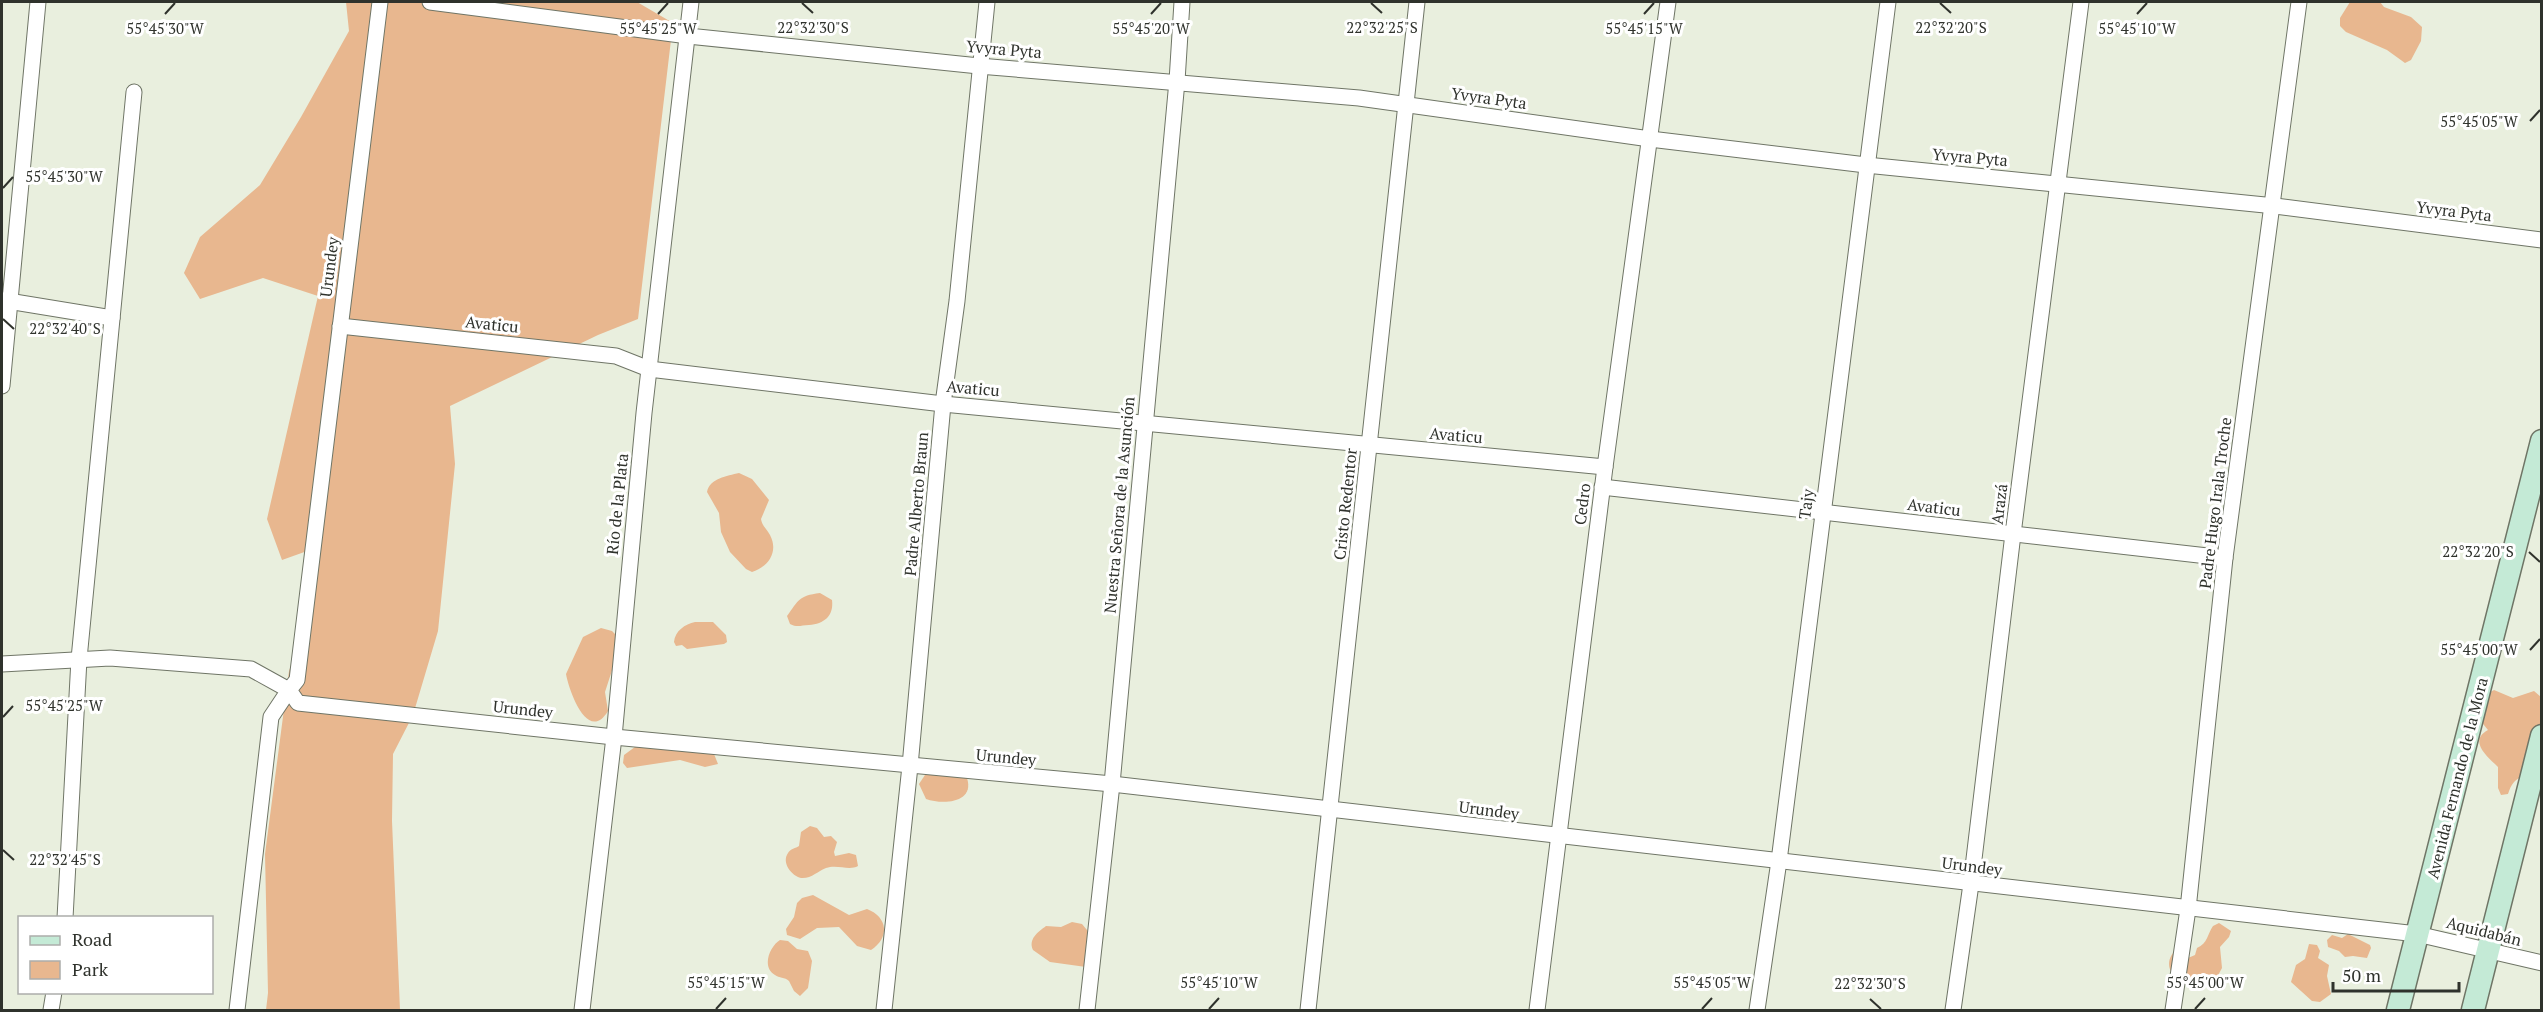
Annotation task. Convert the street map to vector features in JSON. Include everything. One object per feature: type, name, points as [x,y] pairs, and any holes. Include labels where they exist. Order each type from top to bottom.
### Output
[{"type":"main road","name":"Avenida Fernando de la Mora","points":[[2398,1011],[2541,441]]},
{"type":"main road","points":[[2473,1011],[2541,736]]},
{"type":"street","points":[[2,386],[6,300],[38,2]]},
{"type":"street","name":"Urundey","points":[[380,2],[297,680],[289,690],[298,703],[614,737],[1112,784],[2417,934]]},
{"type":"street","name":"Yvyra Pyta","points":[[430,2],[688,36],[979,66],[1359,98],[1650,139],[1866,165],[2273,206],[2541,240]]},
{"type":"street","name":"Río de la Plata","points":[[582,1011],[614,737],[633,520],[691,2]]},
{"type":"street","name":"Padre Alberto Braun","points":[[884,1011],[910,766],[943,404],[968,198],[987,2]]},
{"type":"street","name":"Nuestra Señora de la Asunción","points":[[1087,1011],[1112,784],[1177,81],[1182,2]]},
{"type":"street","name":"Cristo Redentor","points":[[1308,1011],[1417,2]]},
{"type":"street","name":"Cedro","points":[[1537,1011],[1602,487],[1668,2]]},
{"type":"street","name":"Tajy","points":[[1757,1011],[1779,861],[1888,2]]},
{"type":"street","name":"Arazá","points":[[1953,1011],[1971,884],[2081,2]]},
{"type":"street","name":"Padre Hugo Irala Troche","points":[[2173,1011],[2188,909],[2225,558],[2299,2]]},
{"type":"street","points":[[64,916],[79,660],[134,92]]},
{"type":"street","points":[[6,300],[112,318]]},
{"type":"street","name":"Avaticu","points":[[340,326],[616,356],[649,369],[943,404],[1605,466]]},
{"type":"street","name":"Avaticu","points":[[1602,487],[2225,558]]},
{"type":"street","points":[[2,664],[110,658],[251,669],[289,690],[271,717],[237,1011]]},
{"type":"street","name":"Aquidabán","points":[[2417,934],[2541,963]]},
{"type":"street","points":[[51,1011],[54,994]]},
{"type":"green space","points":[[346,2],[637,2],[673,23],[638,319],[598,335],[450,406],[455,464],[438,631],[413,715],[393,754],[392,821],[400,1010],[266,1010],[268,993],[265,854],[289,671],[308,616],[310,550],[282,560],[267,519],[318,296],[263,278],[200,299],[184,273],[200,237],[260,185],[301,117],[349,31]]},
{"type":"green space","points":[[2350,2],[2380,2],[2384,7],[2411,17],[2422,27],[2421,41],[2411,60],[2405,63],[2387,50],[2346,32],[2340,26],[2340,18]]},
{"type":"green space","points":[[739,473],[752,479],[769,500],[761,519],[772,541],[772,553],[767,563],[752,572],[746,569],[730,552],[721,532],[719,513],[707,492],[715,481]]},
{"type":"green space","points":[[820,593],[832,600],[830,615],[814,624],[797,626],[790,624],[787,616],[797,602],[803,597]]},
{"type":"green space","points":[[695,622],[713,622],[726,635],[727,642],[687,649],[682,645],[676,646],[674,642],[678,631]]},
{"type":"green space","points":[[601,628],[612,631],[617,636],[617,655],[605,692],[608,711],[601,720],[593,722],[575,702],[566,674],[583,637]]},
{"type":"green space","points":[[2494,690],[2513,698],[2534,691],[2541,697],[2540,743],[2534,768],[2514,783],[2508,794],[2501,795],[2498,788],[2498,767],[2479,744],[2482,734],[2488,730],[2479,719],[2487,694]]},
{"type":"green space","points":[[639,744],[714,754],[718,764],[705,767],[680,760],[627,768],[623,763],[624,755]]},
{"type":"green space","points":[[932,772],[967,778],[966,793],[949,802],[926,799],[919,784],[925,775]]},
{"type":"green space","points":[[810,826],[817,828],[824,837],[831,836],[837,842],[835,856],[849,853],[856,855],[858,866],[830,867],[805,878],[794,875],[788,868],[786,857],[790,850],[799,846],[801,832]]},
{"type":"green space","points":[[813,895],[849,915],[867,909],[874,913],[883,922],[884,934],[881,940],[871,950],[857,946],[839,927],[817,928],[800,939],[787,935],[786,929],[794,917],[797,903],[802,898]]},
{"type":"green space","points":[[1072,922],[1082,924],[1092,936],[1086,967],[1050,962],[1033,950],[1033,939],[1046,926],[1061,927]]},
{"type":"green space","points":[[2219,923],[2231,931],[2220,947],[2222,968],[2215,981],[2208,983],[2179,981],[2170,970],[2170,958],[2176,950],[2188,958],[2195,955],[2197,948],[2205,941],[2213,926]]},
{"type":"green space","points":[[2348,934],[2370,945],[2367,958],[2345,957],[2339,951],[2328,947],[2327,940],[2332,935],[2342,938]]},
{"type":"green space","points":[[780,940],[788,941],[797,949],[808,951],[812,961],[808,988],[800,996],[794,991],[789,981],[775,975],[768,967],[770,952]]},
{"type":"green space","points":[[2309,944],[2317,945],[2320,951],[2318,958],[2329,965],[2327,976],[2331,994],[2320,1002],[2312,1001],[2291,982],[2296,965],[2305,959]]}]
